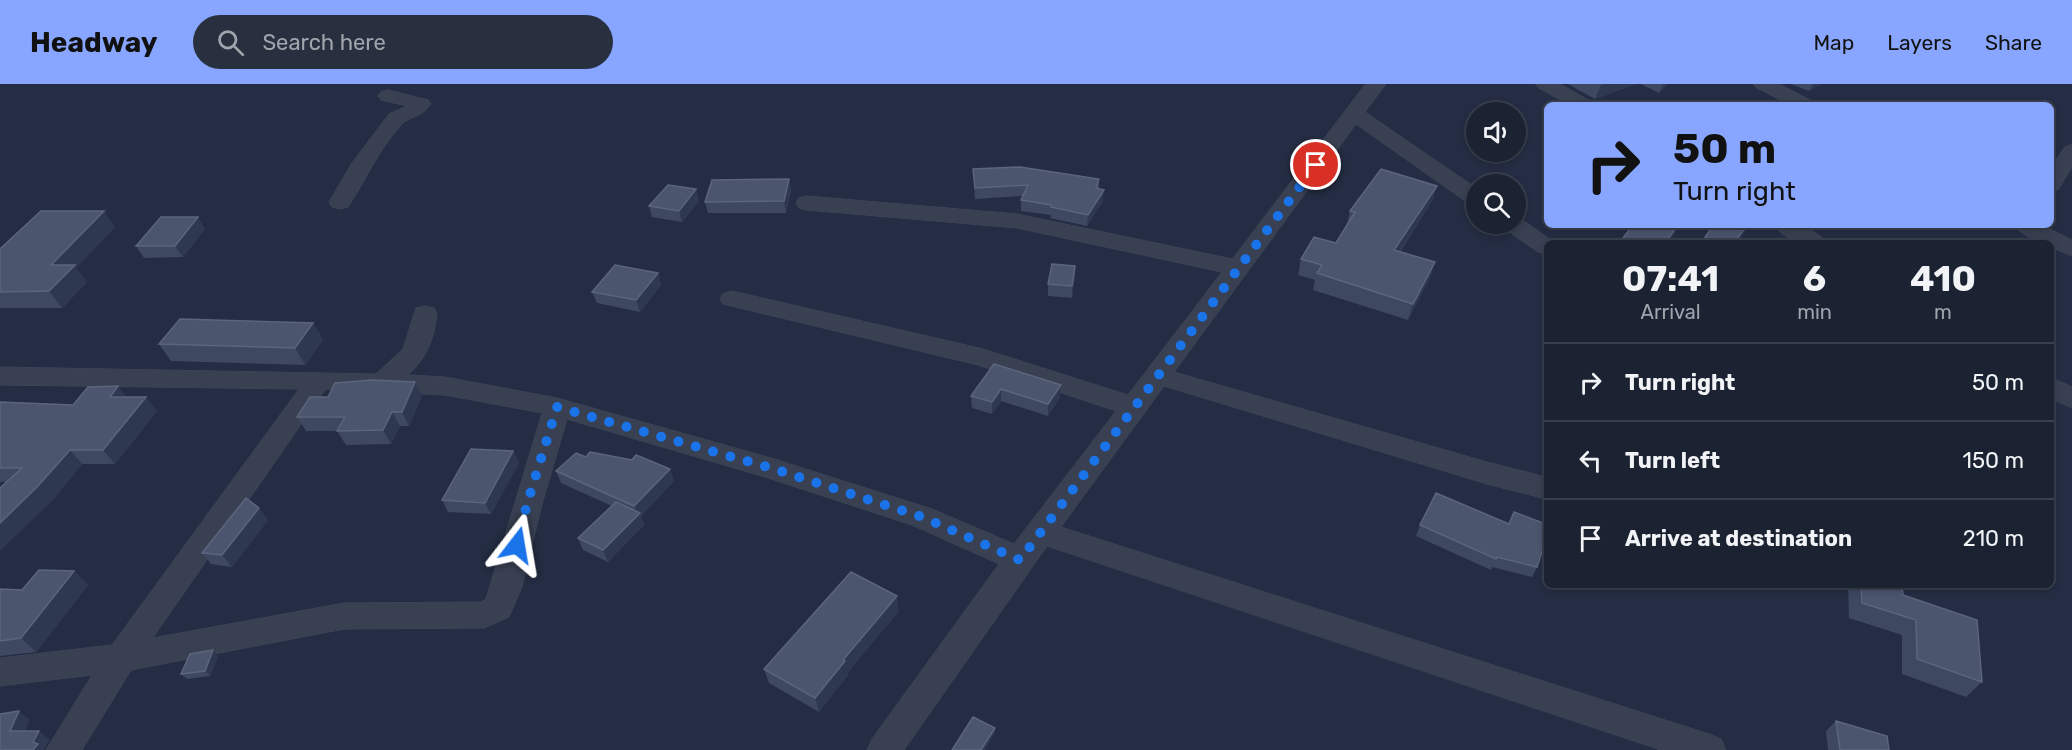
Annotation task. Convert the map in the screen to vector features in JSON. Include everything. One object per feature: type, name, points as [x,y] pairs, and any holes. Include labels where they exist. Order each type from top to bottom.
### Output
[{"type":"street","points":[[884,750],[1020,560],[1376,84]]},
{"type":"street","points":[[1546,84],[1577,102]]},
{"type":"street","points":[[1764,84],[1799,102]]},
{"type":"street","points":[[340,202],[362,163],[396,118],[410,114],[421,104],[388,96]]},
{"type":"street","points":[[1354,113],[1466,191]]},
{"type":"street","points":[[2054,179],[2072,151]]},
{"type":"street","points":[[807,203],[1017,220],[1239,268]]},
{"type":"street","points":[[1790,228],[1810,240]]},
{"type":"street","points":[[2031,228],[2072,249]]},
{"type":"street","points":[[1526,233],[1544,245]]},
{"type":"street","points":[[732,299],[982,358],[1135,407]]},
{"type":"street","points":[[382,383],[411,360],[415,354],[422,337],[425,314]]},
{"type":"street","points":[[0,376],[319,380],[445,386],[557,407],[771,468],[912,513],[1020,560]]},
{"type":"street","points":[[1159,376],[1487,473],[1544,487]]},
{"type":"street","points":[[63,750],[121,658],[319,380]]},
{"type":"street","points":[[2054,388],[2072,399]]},
{"type":"street","points":[[0,672],[121,658],[344,616],[484,615],[491,613],[498,608],[506,587],[527,504],[557,407]]},
{"type":"street","points":[[1041,532],[1709,750]]},
{"type":"building","points":[[1020,167],[1099,179],[1096,188],[1104,190],[1088,215],[1021,200],[1028,185],[975,188],[973,169]]},
{"type":"building","points":[[1381,169],[1437,186],[1394,250],[1435,262],[1413,304],[1317,273],[1322,265],[1301,259],[1314,237],[1336,243],[1355,212],[1350,211]]},
{"type":"building","points":[[789,179],[784,201],[705,202],[712,180]]},
{"type":"building","points":[[668,185],[696,189],[679,211],[649,206]]},
{"type":"building","points":[[41,211],[104,211],[51,265],[75,265],[49,291],[0,292],[0,249]]},
{"type":"building","points":[[161,217],[198,217],[175,246],[136,246]]},
{"type":"building","points":[[1631,228],[1676,228],[1667,240],[1621,240]]},
{"type":"building","points":[[1712,228],[1745,228],[1736,240],[1712,240],[1705,237]]},
{"type":"building","points":[[1052,264],[1075,266],[1072,286],[1048,284]]},
{"type":"building","points":[[615,265],[658,273],[636,300],[592,292]]},
{"type":"building","points":[[180,319],[313,323],[295,348],[159,344]]},
{"type":"building","points":[[994,364],[1061,385],[1048,404],[1001,389],[992,402],[971,396]]},
{"type":"building","points":[[373,380],[415,382],[402,412],[392,412],[383,430],[337,431],[345,417],[297,417],[310,397],[328,397],[335,383]]},
{"type":"building","points":[[118,386],[110,397],[146,397],[103,450],[70,450],[0,523],[0,488],[22,468],[0,468],[0,402],[73,405],[88,387]]},
{"type":"building","points":[[471,449],[513,451],[485,503],[442,500]]},
{"type":"building","points":[[590,452],[632,460],[636,455],[670,469],[634,506],[556,471],[576,453],[586,457]]},
{"type":"building","points":[[1436,493],[1509,524],[1514,512],[1544,523],[1544,545],[1537,567],[1497,557],[1496,559],[1420,525]]},
{"type":"building","points":[[246,498],[259,508],[222,555],[202,553]]},
{"type":"building","points":[[616,502],[640,513],[603,550],[578,538]]},
{"type":"building","points":[[39,570],[74,571],[21,638],[0,641],[0,589],[22,590]]},
{"type":"building","points":[[851,572],[897,596],[843,660],[845,661],[815,698],[764,669]]},
{"type":"building","points":[[1861,588],[1902,588],[1903,595],[1977,620],[1982,682],[1917,659],[1916,620],[1862,603]]},
{"type":"building","points":[[213,650],[205,671],[181,674],[190,654]]},
{"type":"building","points":[[19,711],[10,731],[39,731],[33,742],[38,744],[33,750],[0,750],[0,714]]},
{"type":"building","points":[[973,717],[995,728],[981,750],[952,750]]},
{"type":"building","points":[[1836,721],[1887,736],[1889,750],[1840,750]]},
{"type":"route","points":[[517,545],[527,504],[557,407],[771,468],[922,517],[1020,560],[1316,165]]}]
